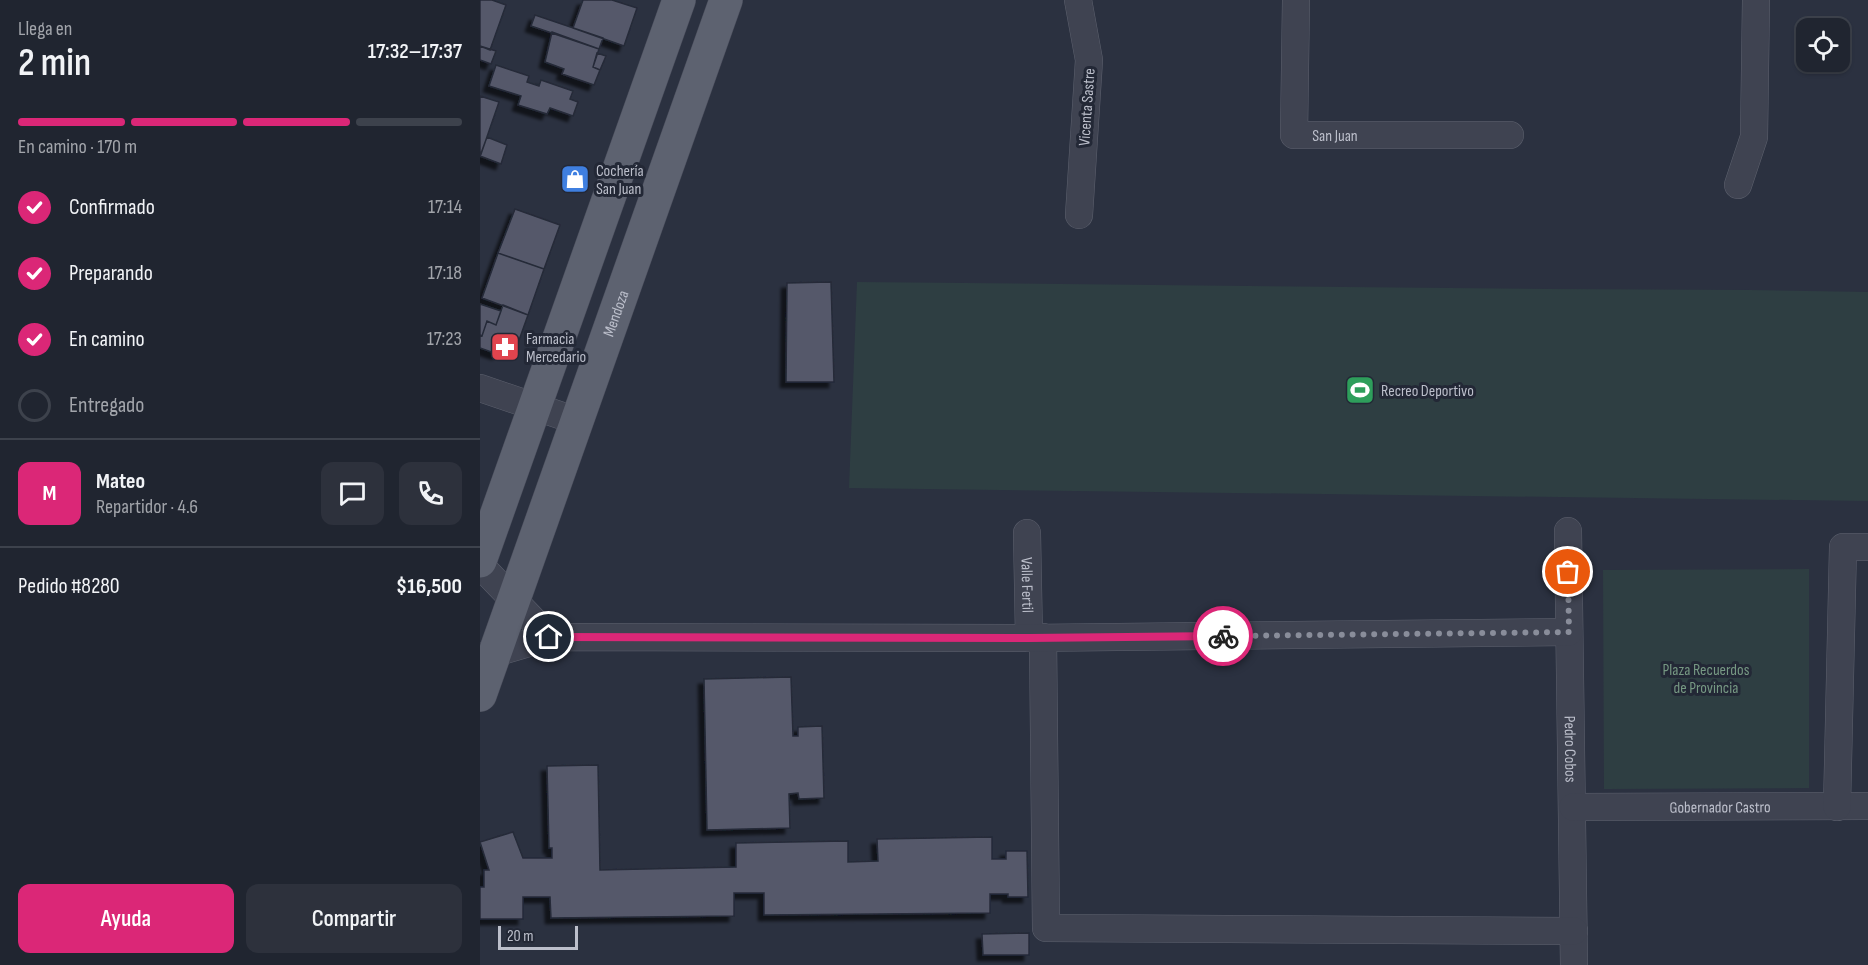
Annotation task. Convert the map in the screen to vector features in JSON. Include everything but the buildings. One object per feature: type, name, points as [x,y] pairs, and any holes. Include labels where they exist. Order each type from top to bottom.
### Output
[{"type":"main road","points":[[480,563],[679,0]]},
{"type":"main road","name":"Mendoza","points":[[480,695],[488,655],[514,600],[726,0]]},
{"type":"street","name":"Vicenta Sastre","points":[[1078,0],[1089,60],[1079,215]]},
{"type":"street","name":"San Juan","points":[[1296,0],[1294,135],[1510,135]]},
{"type":"street","points":[[1738,185],[1754,137],[1756,0]]},
{"type":"street","points":[[480,388],[577,421]]},
{"type":"street","name":"Pedro Cobos","points":[[1568,531],[1574,965]]},
{"type":"street","name":"Valle Fertil","points":[[1027,533],[1036,638],[1046,928],[1574,931]]},
{"type":"street","points":[[1837,807],[1843,548],[1868,547]]},
{"type":"street","points":[[480,563],[549,637]]},
{"type":"street","points":[[488,655],[549,637],[1036,638],[1569,632]]},
{"type":"street","name":"Gobernador Castro","points":[[1573,807],[1868,806]]},
{"type":"green space","name":"Recreo Deportivo","points":[[857,282],[1868,292],[1868,501],[849,488]]},
{"type":"green space","name":"Plaza Recuerdos de Provincia","points":[[1809,569],[1809,788],[1604,789],[1603,570]]},
{"type":"way so far","points":[[1223,636],[1569,632],[1568,572]]},
{"type":"place","name":"Cochería San Juan","points":[[575,179]]},
{"type":"place","name":"Farmacia Mercedario","points":[[505,347]]},
{"type":"place","name":"Recreo Deportivo","points":[[1360,390]]},
{"type":"route","points":[[549,637],[1223,636]]}]
